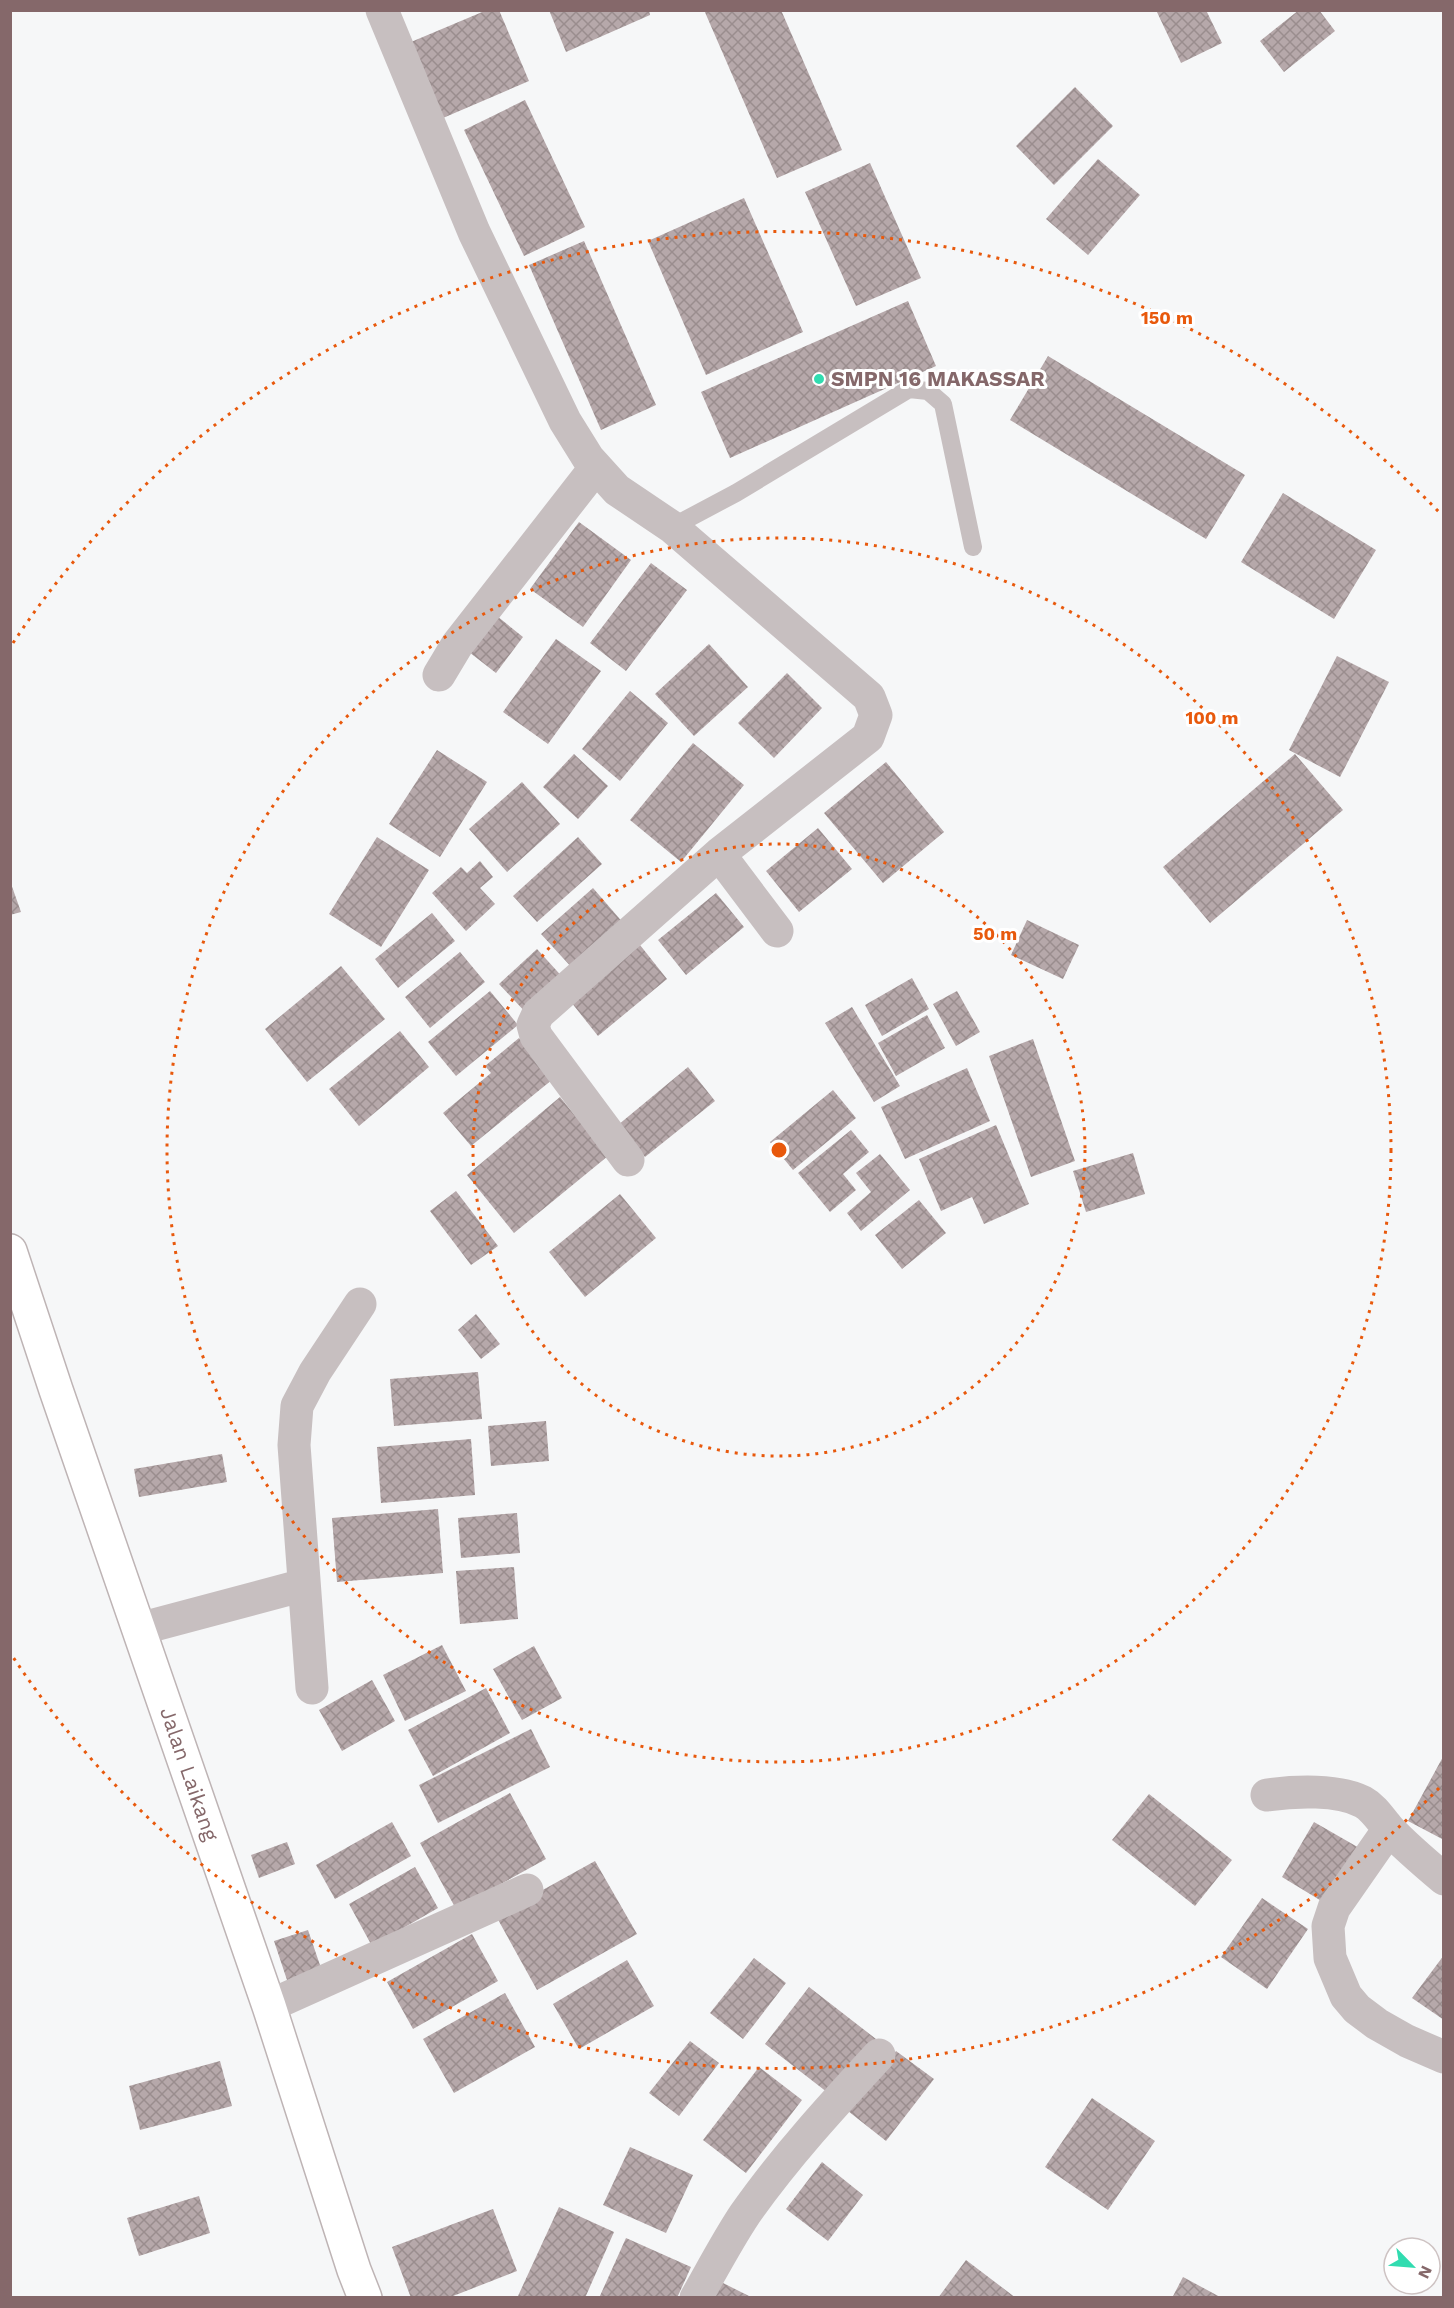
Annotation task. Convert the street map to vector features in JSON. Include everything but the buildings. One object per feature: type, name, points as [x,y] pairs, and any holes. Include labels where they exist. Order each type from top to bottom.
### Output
[{"type":"main road","name":"Jalan Laikang","points":[[10,1251],[269,2006],[364,2298]]},
{"type":"street","points":[[382,10],[474,232],[565,421],[596,467],[617,490],[672,527],[869,697],[876,715],[868,737],[719,854],[538,1014],[533,1025],[536,1036],[628,1160]]},
{"type":"street","points":[[440,675],[457,645],[596,467]]},
{"type":"street","points":[[719,854],[777,931]]},
{"type":"street","points":[[312,1688],[294,1445],[297,1406],[315,1372],[360,1304]]},
{"type":"street","points":[[139,1629],[304,1585]]},
{"type":"street","points":[[1267,1795],[1289,1792],[1347,1796],[1364,1803],[1443,1879]]},
{"type":"street","points":[[1389,1829],[1334,1908],[1328,1926],[1330,1958],[1346,1996],[1357,2009],[1377,2024],[1407,2041],[1443,2057]]},
{"type":"street","points":[[269,2006],[527,1890]]},
{"type":"street","points":[[696,2298],[745,2215],[770,2181],[822,2116],[879,2055]]},
{"type":"lane","points":[[672,527],[736,493],[909,389],[928,391],[943,404],[973,547]]},
{"type":"place","name":"SMPN 16 MAKASSAR","points":[[819,379]]}]
